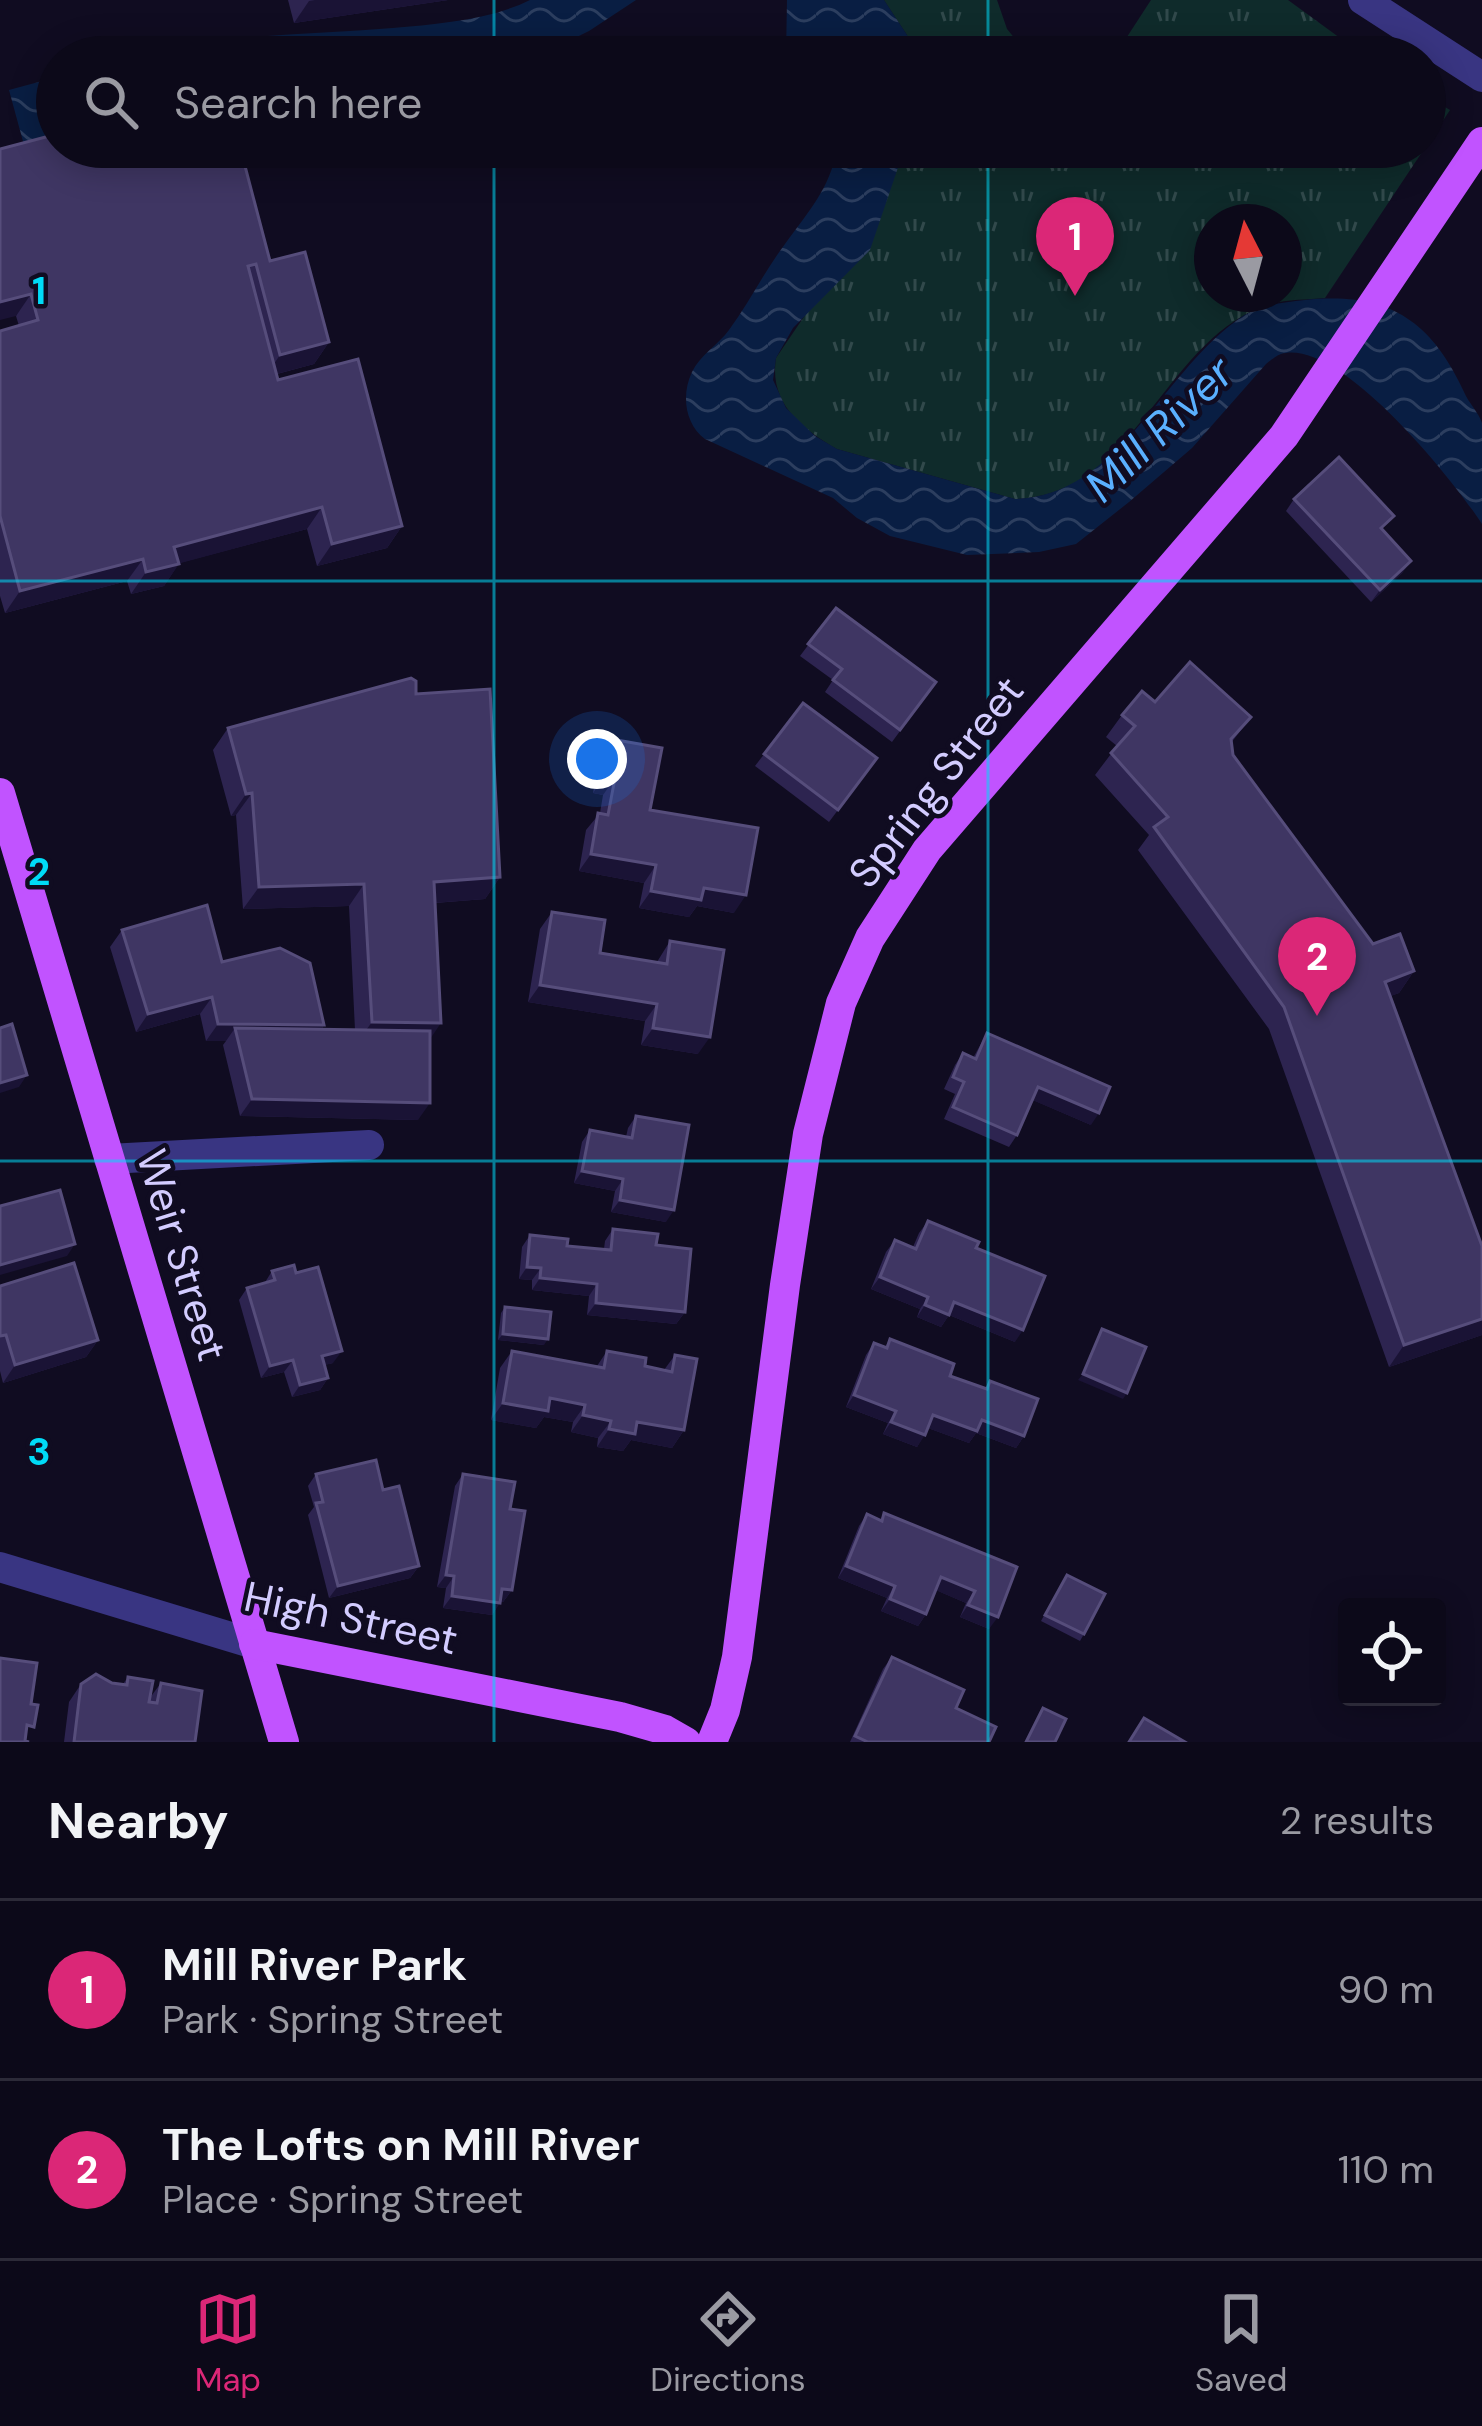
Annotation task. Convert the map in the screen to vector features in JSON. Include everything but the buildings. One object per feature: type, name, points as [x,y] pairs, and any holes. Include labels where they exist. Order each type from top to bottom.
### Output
[{"type":"main road","name":"Spring Street","points":[[712,1742],[737,1657],[808,1134],[851,977],[891,900],[927,850],[1298,417],[1482,142]]},
{"type":"main road","name":"Weir Street","points":[[0,793],[284,1742]]},
{"type":"main road","name":"High Street","points":[[254,1644],[620,1717],[665,1730],[686,1742]]},
{"type":"street","points":[[1363,0],[1419,36]]},
{"type":"street","points":[[1446,54],[1482,77]]},
{"type":"street","points":[[109,1159],[369,1145]]},
{"type":"street","name":"High Street","points":[[0,1568],[254,1644]]},
{"type":"green space","points":[[884,0],[997,0],[1013,36],[907,36]]},
{"type":"green space","points":[[1151,0],[1288,0],[1337,36],[1128,36]]},
{"type":"green space","points":[[897,168],[1411,168],[1325,298],[1302,300],[1302,204],[1194,204],[1194,312],[1252,312],[1227,326],[1197,353],[1119,447],[1089,473],[1055,491],[1015,499],[837,449],[790,412],[778,388],[776,358],[886,196]]},
{"type":"water","points":[[530,0],[636,0],[579,36],[283,36],[445,23]]},
{"type":"water","points":[[787,0],[884,0],[907,36],[786,36]]},
{"type":"water","points":[[36,83],[36,143],[24,145],[9,90]]},
{"type":"water","name":"Mill River","points":[[831,168],[898,168],[870,250],[793,328],[776,358],[773,380],[786,408],[815,436],[837,449],[1015,499],[1051,493],[1082,478],[1110,456],[1209,344],[1244,316],[1302,312],[1302,301],[1359,301],[1402,315],[1420,328],[1451,366],[1482,423],[1482,524],[1422,447],[1363,389],[1305,354],[1281,354],[1266,364],[1192,448],[1076,544],[1039,552],[967,555],[890,536],[833,498],[705,439],[687,409],[692,372],[729,330],[817,199]]},
{"type":"place","name":"Mill River Park","points":[[1075,296]]},
{"type":"place","name":"The Lofts on Mill River","points":[[1317,1016]]}]
